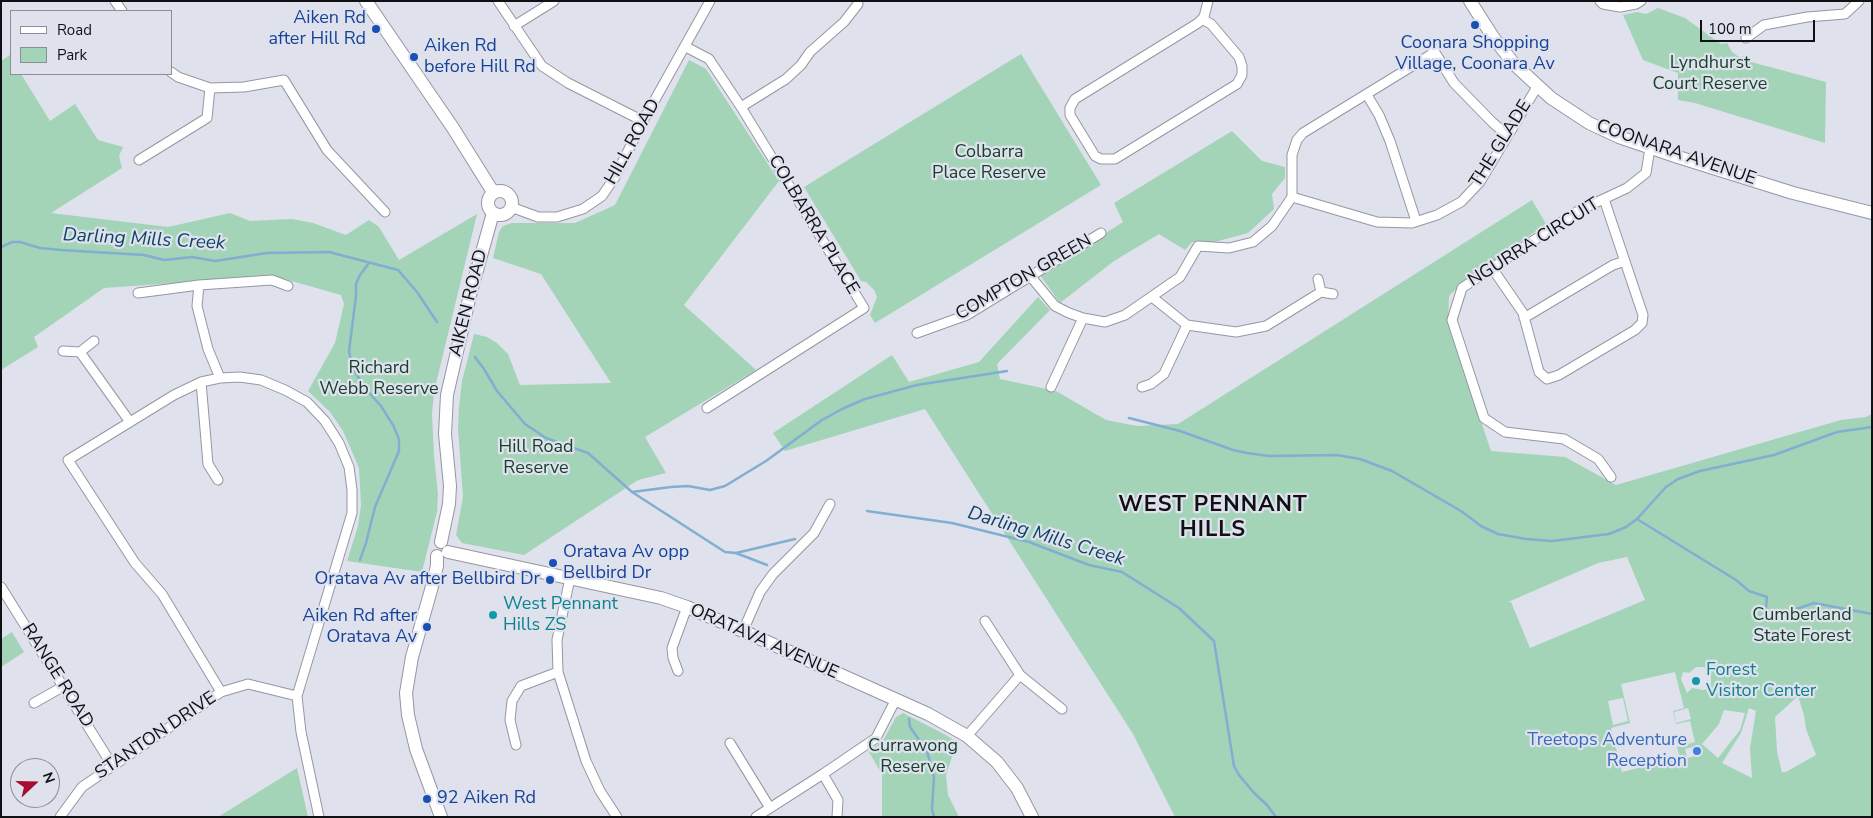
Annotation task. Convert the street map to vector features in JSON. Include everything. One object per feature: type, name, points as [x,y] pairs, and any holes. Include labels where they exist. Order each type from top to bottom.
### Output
[{"type":"street","points":[[366,1],[453,128],[494,192]]},
{"type":"street","points":[[498,1],[542,66],[568,82],[643,121]]},
{"type":"street","points":[[514,26],[554,1]]},
{"type":"street","name":"HILL ROAD","points":[[512,207],[538,217],[557,217],[572,214],[592,204],[610,186],[643,121],[710,1]]},
{"type":"street","points":[[1202,19],[1211,24],[1239,57],[1242,75],[1237,84],[1115,159],[1101,159],[1095,156],[1070,115],[1070,108],[1075,99],[1198,23],[1202,19],[1208,1]]},
{"type":"street","name":"COONARA AVENUE","points":[[1470,1],[1498,44],[1537,87],[1589,123],[1619,138],[1650,148],[1793,193],[1872,213]]},
{"type":"street","points":[[1600,1],[1603,4],[1620,7],[1641,1]]},
{"type":"street","points":[[1746,38],[1764,26],[1806,17],[1845,14],[1859,1]]},
{"type":"street","points":[[741,107],[786,79],[801,65],[810,52],[848,18],[858,4]]},
{"type":"street","points":[[1428,43],[1461,90],[1507,135]]},
{"type":"street","name":"COLBARRA PLACE","points":[[686,47],[709,59],[741,107],[864,308],[707,408]]},
{"type":"street","points":[[1031,277],[1056,306],[1069,313],[1105,322],[1125,315],[1180,277],[1198,246],[1229,248],[1253,242],[1272,226],[1292,197],[1292,155],[1297,140],[1303,133],[1435,52]]},
{"type":"street","points":[[172,73],[178,78],[210,88],[244,87],[284,80],[326,150],[385,212]]},
{"type":"street","name":"THE GLADE","points":[[1292,197],[1377,222],[1416,221],[1437,215],[1460,202],[1480,182],[1537,87]]},
{"type":"street","points":[[139,160],[207,118],[210,88]]},
{"type":"street","points":[[1367,95],[1379,115],[1390,141],[1416,221]]},
{"type":"street","name":"NGURRA CIRCUIT","points":[[1611,477],[1598,459],[1564,440],[1505,432],[1484,418],[1452,320],[1462,288],[1578,211],[1627,188],[1646,173],[1650,148]]},
{"type":"street","points":[[501,191],[508,194],[512,207],[505,214],[494,213],[488,206],[490,196],[494,192],[501,191]]},
{"type":"street","points":[[1492,268],[1522,313],[1539,372],[1547,379],[1559,375],[1635,330],[1642,323],[1643,314],[1604,199]]},
{"type":"street","name":"AIKEN ROAD","points":[[441,817],[416,749],[408,715],[406,694],[411,664],[442,550],[449,504],[450,486],[445,434],[448,395],[470,295],[494,213]]},
{"type":"street","name":"COMPTON GREEN","points":[[917,332],[967,315],[1101,233]]},
{"type":"street","points":[[1524,318],[1614,265],[1625,261]]},
{"type":"street","points":[[1318,279],[1321,292]]},
{"type":"street","points":[[138,293],[199,285],[272,280],[288,286]]},
{"type":"street","points":[[199,285],[197,306],[208,348],[220,378]]},
{"type":"street","points":[[1152,298],[1187,325],[1236,332],[1266,326],[1321,292],[1333,294]]},
{"type":"street","points":[[1051,387],[1083,318]]},
{"type":"street","points":[[1142,387],[1151,384],[1164,374],[1187,325]]},
{"type":"street","points":[[62,351],[80,352],[94,341]]},
{"type":"street","points":[[80,352],[130,422]]},
{"type":"street","points":[[220,692],[162,594],[135,562],[68,460],[174,395],[201,382],[220,378],[240,377],[261,380],[307,402],[325,421],[339,443],[349,467],[352,513],[297,696],[301,732],[320,817]]},
{"type":"street","points":[[201,382],[208,464],[218,480]]},
{"type":"street","points":[[743,631],[760,592],[773,574],[814,533],[830,504]]},
{"type":"street","name":"ORATAVA AVENUE","points":[[442,550],[661,598],[743,631],[945,722],[967,736],[997,762],[1017,788],[1032,817]]},
{"type":"street","points":[[570,578],[557,640],[556,658],[558,672],[586,761],[600,791],[617,817]]},
{"type":"street","name":"RANGE ROAD","points":[[1,587],[112,765]]},
{"type":"street","points":[[678,671],[673,658],[672,648],[687,607]]},
{"type":"street","points":[[985,621],[1020,675],[1062,709]]},
{"type":"street","points":[[516,745],[510,720],[512,701],[521,686],[558,672]]},
{"type":"street","points":[[967,736],[1020,675]]},
{"type":"street","name":"STANTON DRIVE","points":[[60,817],[82,786],[220,692],[248,684],[297,696]]},
{"type":"street","points":[[34,703],[64,686]]},
{"type":"street","points":[[756,817],[876,738],[895,701]]},
{"type":"street","points":[[730,743],[770,808]]},
{"type":"street","points":[[823,774],[838,800],[837,817]]},
{"type":"green space","name":"Lyndhurst Court Reserve","points":[[1658,8],[1685,18],[1721,44],[1727,43],[1732,52],[1739,57],[1749,56],[1751,62],[1826,82],[1825,143],[1695,103],[1678,100],[1678,73],[1643,60],[1623,15],[1637,12],[1646,14]]},
{"type":"green space","name":"Colbarra Place Reserve","points":[[1021,54],[1101,185],[875,323],[870,315],[877,297],[874,290],[866,282],[861,281],[804,187]]},
{"type":"green space","name":"Richard Webb Reserve","points":[[10,55],[10,75],[22,75],[50,121],[75,104],[98,140],[123,147],[119,156],[122,168],[51,213],[168,227],[230,213],[250,221],[292,219],[313,223],[346,235],[369,220],[379,227],[399,260],[477,214],[434,392],[432,414],[438,494],[437,512],[422,572],[347,561],[358,526],[361,505],[359,468],[343,431],[330,412],[308,391],[335,343],[344,304],[341,295],[274,276],[104,288],[34,337],[38,347],[1,370],[1,61]]},
{"type":"green space","name":"Hill Road Reserve","points":[[689,60],[706,69],[779,181],[684,305],[756,370],[645,437],[666,473],[638,480],[524,555],[462,543],[456,535],[463,497],[458,429],[459,407],[462,381],[474,334],[487,337],[497,343],[508,354],[520,385],[611,383],[541,274],[493,258],[499,232],[503,226],[512,223],[575,223],[615,205]]},
{"type":"green space","points":[[1232,131],[1262,161],[1285,167],[1285,178],[1272,194],[1274,209],[1248,233],[1207,244],[1192,242],[1185,250],[1159,234],[1114,261],[1060,303],[1040,275],[1123,222],[1114,203]]},
{"type":"green space","name":"Cumberland State Forest","points":[[1532,200],[1546,224],[1466,280],[1449,296],[1448,324],[1491,451],[1565,457],[1616,485],[1841,420],[1866,417],[1872,414],[1872,817],[1175,817],[1133,734],[925,409],[785,451],[773,433],[892,355],[909,382],[979,362],[1038,297],[1050,310],[997,364],[1000,379],[1056,391],[1106,420],[1137,426],[1178,424]],"holes":[[[1627,557],[1645,600],[1530,648],[1511,602],[1508,602],[1598,563]],[[1696,667],[1704,667],[1711,674],[1711,683],[1707,689],[1692,688],[1687,693],[1681,679],[1683,672],[1689,673]],[[1675,672],[1684,708],[1673,711],[1676,724],[1690,721],[1695,742],[1677,747],[1680,758],[1622,772],[1611,728],[1630,723],[1621,684]],[[1798,696],[1806,729],[1816,755],[1786,772],[1782,772],[1777,752],[1775,717]],[[1623,698],[1628,721],[1613,725],[1608,701]],[[1688,708],[1691,719],[1676,723],[1674,712]],[[1749,708],[1756,711],[1750,748],[1752,778],[1722,763],[1741,733]],[[1724,710],[1745,713],[1740,730],[1718,758],[1702,744],[1719,724]],[[1700,745],[1702,755],[1687,758],[1685,749]]]},
{"type":"green space","points":[[12,632],[24,652],[1,667],[1,639]]},
{"type":"green space","name":"Currawong Reserve","points":[[903,713],[957,742],[946,775],[948,795],[959,817],[882,817],[882,774],[869,752],[884,739],[896,717]]},
{"type":"green space","points":[[297,768],[308,817],[218,817]]},
{"type":"waterway","name":"Darling Mills Creek","points":[[1,247],[12,242],[20,242],[40,248],[144,255],[164,260],[192,257],[215,261],[267,253],[329,252],[398,270],[417,292],[437,322]]},
{"type":"waterway","points":[[360,560],[375,507],[399,451],[399,439],[393,425],[381,406],[365,388],[352,367],[349,351],[356,284],[369,263]]},
{"type":"waterway","name":"Darling Mills Creek","points":[[475,357],[497,391],[525,424],[546,438],[588,453],[632,492],[725,552],[736,553],[795,539]]},
{"type":"waterway","points":[[632,492],[688,486],[710,490],[725,486],[766,461],[822,420],[865,399],[917,385],[1007,371]]},
{"type":"waterway","points":[[1129,418],[1180,431],[1233,450],[1247,453],[1269,456],[1337,455],[1360,459],[1392,471],[1461,511],[1481,526],[1498,534],[1552,541],[1609,534],[1626,527],[1637,519],[1666,487],[1678,479],[1700,471],[1774,455],[1837,432],[1872,427]]},
{"type":"waterway","name":"Darling Mills Creek","points":[[867,511],[952,523],[1029,542],[1089,565],[1122,572],[1179,608],[1214,641],[1234,766],[1239,775],[1276,817]]},
{"type":"waterway","points":[[1637,519],[1736,580],[1749,591],[1767,597],[1765,617],[1781,614],[1814,603],[1872,614]]},
{"type":"waterway","points":[[736,553],[767,565]]},
{"type":"waterway","points":[[909,719],[910,727],[927,751],[934,777],[932,809],[934,817]]},
{"type":"place","name":"Coonara Shopping Village, Coonara Av","points":[[1475,25]]},
{"type":"place","name":"Aiken Rd after Hill Rd","points":[[376,29]]},
{"type":"place","name":"Aiken Rd before Hill Rd","points":[[414,57]]},
{"type":"place","name":"Oratava Av opp Bellbird Dr","points":[[553,563]]},
{"type":"place","name":"Oratava Av after Bellbird Dr","points":[[550,580]]},
{"type":"place","name":"West Pennant Hills ZS","points":[[493,615]]},
{"type":"place","name":"Aiken Rd after Oratava Av","points":[[427,627]]},
{"type":"place","name":"Forest Visitor Center","points":[[1696,681]]},
{"type":"place","name":"Treetops Adventure Reception","points":[[1697,751]]},
{"type":"place","name":"92 Aiken Rd","points":[[427,799]]},
{"type":"district","name":"WEST PENNANT HILLS","points":[[1213,518]]}]
